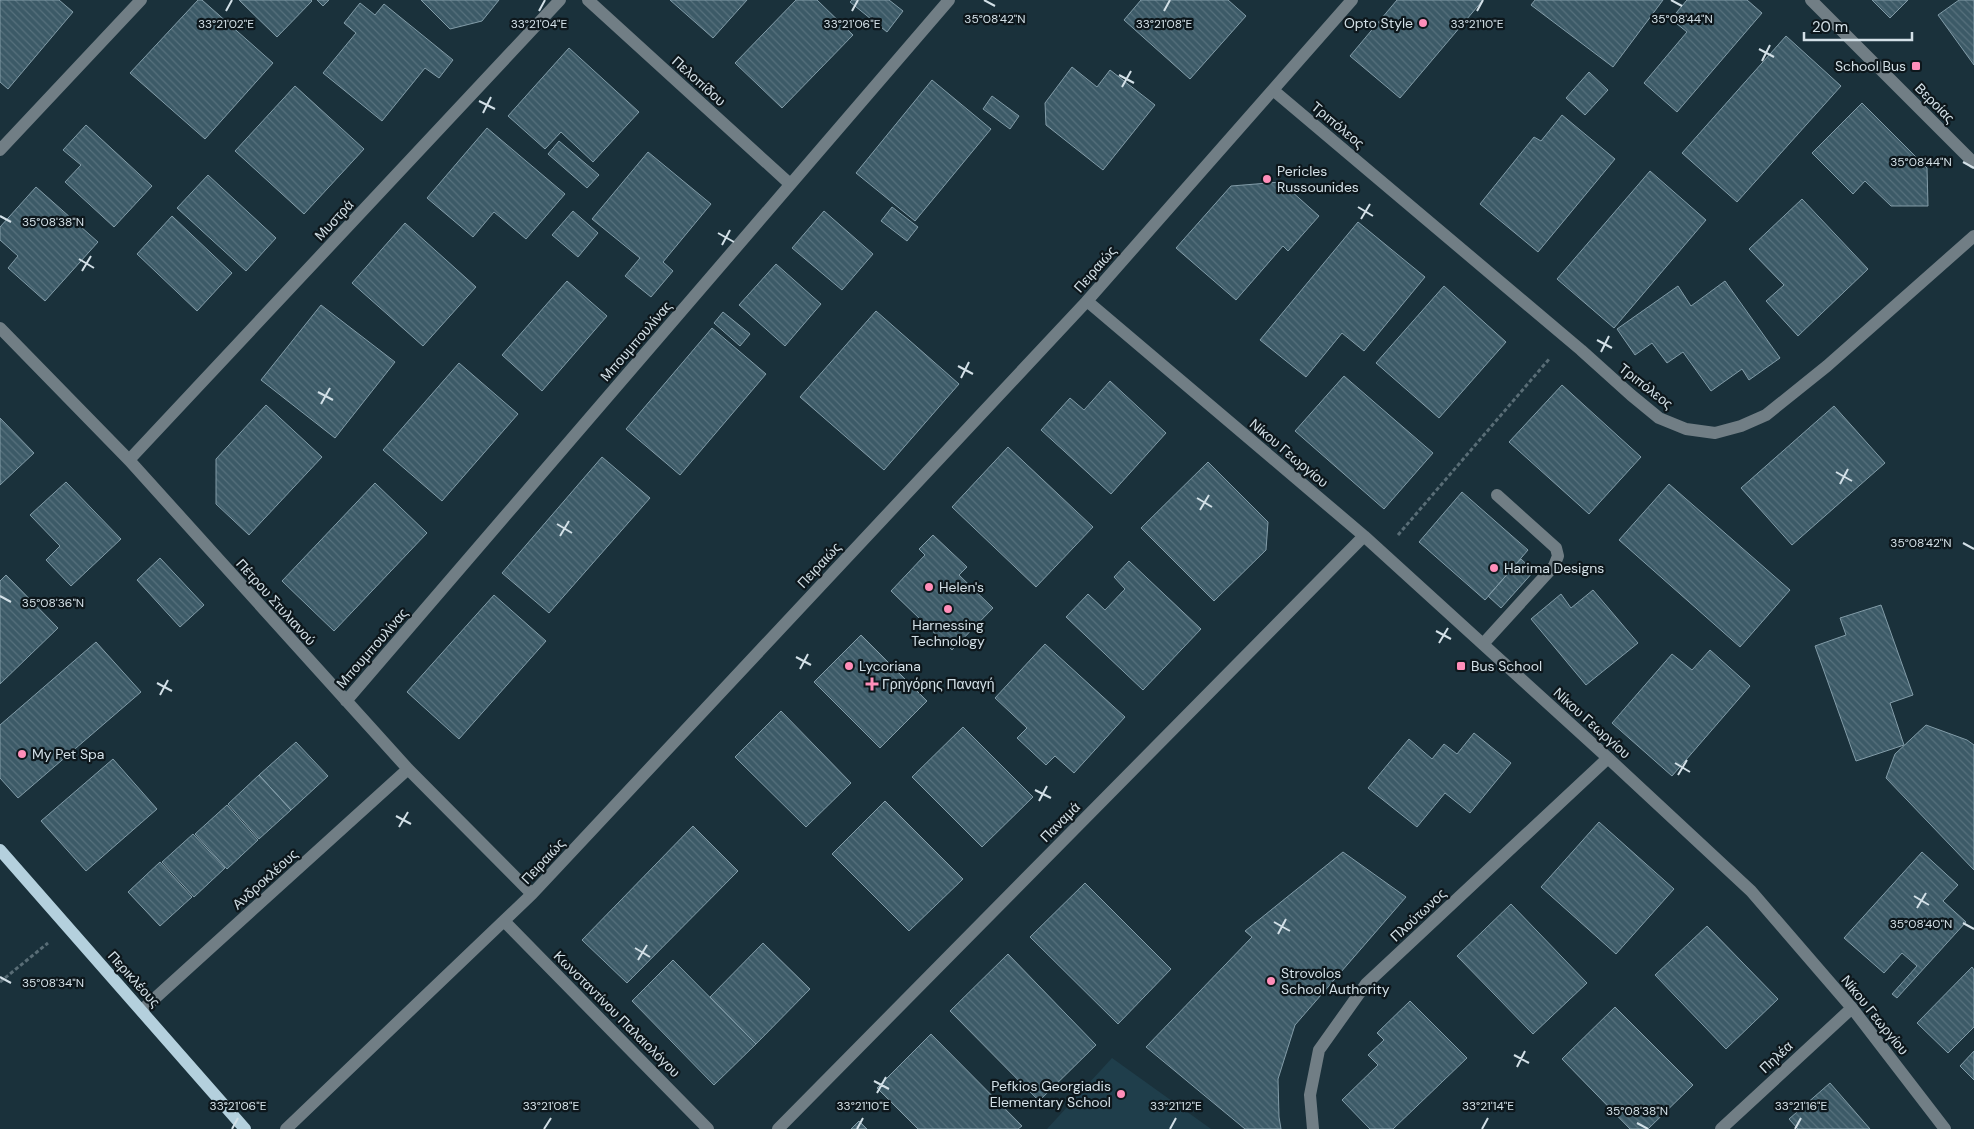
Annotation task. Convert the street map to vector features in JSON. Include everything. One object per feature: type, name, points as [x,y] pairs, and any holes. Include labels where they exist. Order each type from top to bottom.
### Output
[{"type":"main road","name":"Περικλέους","points":[[0,850],[245,1129]]},
{"type":"street","points":[[0,150],[141,0]]},
{"type":"street","name":"Μυστρά","points":[[129,460],[560,0]]},
{"type":"street","name":"Πελοπίδου","points":[[588,0],[790,184]]},
{"type":"street","name":"Μπουμπουλίνας","points":[[346,701],[949,0]]},
{"type":"street","name":"Πειραιώς","points":[[286,1129],[532,894],[1087,301],[1352,0]]},
{"type":"street","name":"Βεροίας","points":[[1811,0],[1974,163]]},
{"type":"street","name":"Τριπόλεος","points":[[1273,90],[1659,418],[1686,429],[1715,434],[1741,426],[1766,415],[1791,397],[1974,236]]},
{"type":"street","name":"Νίκου Γεωργίου","points":[[1087,301],[1364,536],[1608,758],[1751,892],[1852,1008],[1945,1129]]},
{"type":"street","name":"Πέτρου Στυλιανού","points":[[0,328],[129,460],[408,769],[532,894]]},
{"type":"street","points":[[1483,644],[1554,566],[1558,556],[1556,548],[1497,495]]},
{"type":"street","name":"Παναμά","points":[[778,1129],[1364,536]]},
{"type":"street","name":"Πλούτωνος","points":[[1313,1129],[1310,1095],[1319,1050],[1366,984],[1608,758]]},
{"type":"street","name":"Ανδροκλέους","points":[[142,1010],[408,769]]},
{"type":"street","name":"Κωνσταντίνου Παλαιολόγου","points":[[504,921],[708,1129]]},
{"type":"street","name":"Πηλέα","points":[[1721,1129],[1852,1008]]},
{"type":"path","points":[[1383,553],[1567,338]]},
{"type":"path","points":[[0,982],[68,926]]},
{"type":"shaded area","name":"Pefkios Georgiadis Elementary School","points":[[1112,1058],[1211,1129],[1047,1129]]},
{"type":"building","points":[[0,0],[59,0],[73,12],[8,89],[0,82]]},
{"type":"building","points":[[198,0],[202,0],[273,63],[205,139],[130,73]]},
{"type":"building","points":[[239,0],[311,0],[312,1],[277,37]]},
{"type":"building","points":[[317,0],[329,0],[323,6]]},
{"type":"building","points":[[421,0],[499,0],[482,21],[450,29]]},
{"type":"building","points":[[670,0],[747,0],[713,38]]},
{"type":"building","points":[[796,0],[817,0],[853,35],[782,108],[735,63]]},
{"type":"building","points":[[852,0],[889,0],[903,11],[887,32],[850,2]]},
{"type":"building","points":[[1141,0],[1228,0],[1246,16],[1190,79],[1124,20]]},
{"type":"building","points":[[1397,0],[1483,0],[1400,98],[1350,56]]},
{"type":"building","points":[[1535,0],[1663,0],[1613,67],[1531,5]]},
{"type":"building","points":[[1687,0],[1747,0],[1762,13],[1677,112],[1644,83],[1687,32],[1671,19]]},
{"type":"building","points":[[1872,0],[1908,0],[1890,18]]},
{"type":"building","points":[[1959,0],[1974,0],[1974,65],[1938,15]]},
{"type":"building","points":[[360,3],[375,15],[384,4],[453,60],[439,78],[425,68],[382,121],[323,73],[356,33],[344,23]]},
{"type":"building","points":[[1786,36],[1841,86],[1737,202],[1682,153]]},
{"type":"building","points":[[569,48],[639,112],[593,162],[561,132],[545,149],[508,116]]},
{"type":"building","points":[[1072,67],[1097,87],[1110,70],[1155,105],[1103,170],[1046,125],[1045,103]]},
{"type":"building","points":[[1589,72],[1608,90],[1585,115],[1566,98]]},
{"type":"building","points":[[932,80],[991,129],[915,221],[856,173]]},
{"type":"building","points":[[295,86],[364,149],[304,214],[235,151]]},
{"type":"building","points":[[992,96],[1019,116],[1010,129],[983,109]]},
{"type":"building","points":[[1862,103],[1927,168],[1928,206],[1891,206],[1865,181],[1853,194],[1812,153]]},
{"type":"building","points":[[1562,115],[1615,159],[1538,252],[1480,204],[1534,137],[1541,141]]},
{"type":"building","points":[[86,125],[152,186],[114,227],[65,182],[81,165],[63,150]]},
{"type":"building","points":[[487,128],[565,194],[526,239],[494,212],[473,237],[427,198]]},
{"type":"building","points":[[559,141],[599,175],[587,188],[548,154]]},
{"type":"building","points":[[648,152],[711,204],[663,262],[673,271],[651,297],[625,276],[640,258],[592,219]]},
{"type":"building","points":[[1650,171],[1706,220],[1614,328],[1557,279]]},
{"type":"building","points":[[208,175],[276,238],[246,271],[177,208]]},
{"type":"building","points":[[1281,182],[1319,216],[1288,251],[1283,246],[1236,300],[1176,248],[1231,186]]},
{"type":"building","points":[[36,187],[98,242],[45,301],[8,268],[18,256],[0,240],[0,227]]},
{"type":"building","points":[[1802,199],[1868,269],[1798,336],[1766,301],[1784,285],[1749,249]]},
{"type":"building","points":[[892,207],[918,227],[907,241],[881,221]]},
{"type":"building","points":[[573,211],[598,233],[578,257],[552,235]]},
{"type":"building","points":[[824,211],[873,254],[842,290],[792,248]]},
{"type":"building","points":[[172,216],[232,273],[197,311],[137,254]]},
{"type":"building","points":[[1358,222],[1425,277],[1364,351],[1342,333],[1306,377],[1260,340]]},
{"type":"building","points":[[405,223],[476,287],[423,346],[352,283]]},
{"type":"building","points":[[776,264],[821,304],[785,346],[739,305]]},
{"type":"building","points":[[567,281],[607,316],[542,391],[502,355]]},
{"type":"building","points":[[1725,281],[1780,358],[1749,380],[1742,369],[1711,391],[1683,352],[1667,363],[1652,343],[1635,355],[1617,329],[1678,286],[1691,306]]},
{"type":"building","points":[[1444,286],[1506,342],[1439,418],[1376,363]]},
{"type":"building","points":[[321,305],[395,362],[335,438],[261,380]]},
{"type":"building","points":[[876,311],[959,384],[884,470],[800,397]]},
{"type":"building","points":[[723,312],[750,334],[740,346],[714,323]]},
{"type":"building","points":[[712,328],[766,374],[680,475],[626,429]]},
{"type":"building","points":[[459,363],[518,414],[442,501],[383,450]]},
{"type":"building","points":[[1344,376],[1433,453],[1384,509],[1295,431]]},
{"type":"building","points":[[1110,381],[1166,433],[1111,494],[1041,430],[1070,398],[1084,410]]},
{"type":"building","points":[[1562,385],[1641,457],[1589,514],[1509,442]]},
{"type":"building","points":[[266,405],[322,457],[249,535],[216,504],[216,459]]},
{"type":"building","points":[[1834,406],[1885,463],[1792,545],[1741,488]]},
{"type":"building","points":[[0,418],[34,453],[0,485]]},
{"type":"building","points":[[1008,447],[1093,527],[1036,587],[952,507]]},
{"type":"building","points":[[602,457],[650,498],[549,613],[502,573]]},
{"type":"building","points":[[1208,462],[1268,522],[1266,550],[1214,601],[1141,528]]},
{"type":"building","points":[[66,482],[121,539],[71,586],[46,560],[60,546],[30,515]]},
{"type":"building","points":[[375,483],[427,533],[334,631],[282,581]]},
{"type":"building","points":[[1669,484],[1790,590],[1740,647],[1619,540]]},
{"type":"building","points":[[1462,492],[1528,550],[1485,600],[1419,542]]},
{"type":"building","points":[[933,535],[967,567],[959,575],[993,608],[952,650],[891,591],[925,555],[919,549]]},
{"type":"building","points":[[160,558],[204,605],[180,627],[137,580]]},
{"type":"building","points":[[1521,559],[1534,571],[1501,608],[1488,596]]},
{"type":"building","points":[[1129,561],[1201,629],[1143,690],[1066,617],[1088,594],[1105,610],[1125,589],[1114,577]]},
{"type":"building","points":[[6,575],[58,628],[0,684],[0,581]]},
{"type":"building","points":[[1593,590],[1638,643],[1586,685],[1531,619],[1561,594],[1571,608]]},
{"type":"building","points":[[494,595],[546,641],[459,739],[407,692]]},
{"type":"building","points":[[1881,605],[1913,695],[1890,703],[1904,745],[1856,761],[1815,646],[1846,635],[1840,618]]},
{"type":"building","points":[[861,635],[927,701],[880,748],[814,682]]},
{"type":"building","points":[[96,642],[141,692],[18,798],[0,778],[0,725]]},
{"type":"building","points":[[1045,644],[1125,717],[1074,773],[1055,756],[1046,765],[1017,738],[1027,728],[995,698]]},
{"type":"building","points":[[1710,650],[1750,686],[1672,776],[1612,723],[1672,654],[1692,670]]},
{"type":"building","points":[[781,711],[851,783],[806,827],[735,757]]},
{"type":"building","points":[[1926,725],[1967,740],[1974,745],[1974,870],[1886,778],[1895,754]]},
{"type":"building","points":[[963,727],[1033,797],[982,847],[912,777]]},
{"type":"building","points":[[1474,733],[1511,763],[1470,813],[1445,793],[1417,827],[1368,788],[1409,739],[1432,759],[1444,744],[1457,754]]},
{"type":"building","points":[[296,742],[328,776],[291,810],[259,775]]},
{"type":"building","points":[[113,759],[157,809],[86,871],[41,821]]},
{"type":"building","points":[[259,775],[291,810],[259,839],[228,804]]},
{"type":"building","points":[[885,801],[963,879],[909,931],[832,854]]},
{"type":"building","points":[[227,805],[258,840],[227,869],[195,834]]},
{"type":"building","points":[[1599,822],[1674,889],[1616,954],[1541,887]]},
{"type":"building","points":[[693,826],[738,871],[627,983],[582,940]]},
{"type":"building","points":[[193,834],[225,868],[194,897],[162,862]]},
{"type":"building","name":"Strovolos School Authority","points":[[1343,852],[1406,897],[1295,1025],[1278,1079],[1281,1129],[1245,1129],[1146,1047],[1252,937],[1245,931]]},
{"type":"building","points":[[1922,852],[1958,885],[1943,901],[1966,922],[1897,998],[1892,994],[1917,966],[1902,953],[1884,973],[1844,938]]},
{"type":"building","points":[[160,862],[192,897],[160,926],[128,892]]},
{"type":"building","points":[[1085,883],[1171,969],[1118,1024],[1030,937]]},
{"type":"building","points":[[1511,904],[1587,983],[1533,1034],[1457,956]]},
{"type":"building","points":[[1707,926],[1778,999],[1726,1049],[1655,975]]},
{"type":"building","points":[[763,943],[810,989],[756,1044],[710,997]]},
{"type":"building","points":[[1008,954],[1096,1045],[1039,1101],[950,1011]]},
{"type":"building","points":[[673,960],[756,1044],[714,1085],[632,1001]]},
{"type":"building","points":[[1972,967],[1974,970],[1974,1027],[1948,1053],[1917,1023]]},
{"type":"building","points":[[1410,1001],[1467,1058],[1393,1129],[1370,1129],[1342,1100],[1378,1065],[1368,1055],[1384,1040],[1377,1033]]},
{"type":"building","points":[[1615,1007],[1693,1085],[1648,1129],[1630,1129],[1562,1059]]},
{"type":"building","points":[[931,1034],[1022,1126],[1018,1129],[918,1129],[877,1088]]},
{"type":"building","points":[[1974,1051],[1974,1080],[1960,1066]]},
{"type":"building","points":[[1830,1083],[1870,1129],[1798,1129],[1789,1119]]},
{"type":"building","points":[[859,1121],[867,1129],[851,1129]]},
{"type":"place","name":"Opto Style","points":[[1423,23]]},
{"type":"place","name":"School Bus","points":[[1916,66]]},
{"type":"place","name":"Pericles Russounides","points":[[1267,179]]},
{"type":"place","name":"Harima Designs","points":[[1494,568]]},
{"type":"place","name":"Helen's","points":[[929,587]]},
{"type":"place","name":"Harnessing Technology","points":[[948,609]]},
{"type":"place","name":"Lycoriana","points":[[849,666]]},
{"type":"place","name":"Bus School","points":[[1461,666]]},
{"type":"place","name":"Γρηγόρης Παναγή","points":[[872,684]]},
{"type":"place","name":"My Pet Spa","points":[[22,754]]},
{"type":"place","name":"Strovolos School Authority","points":[[1271,981]]},
{"type":"place","name":"Pefkios Georgiadis Elementary School","points":[[1121,1094]]}]
